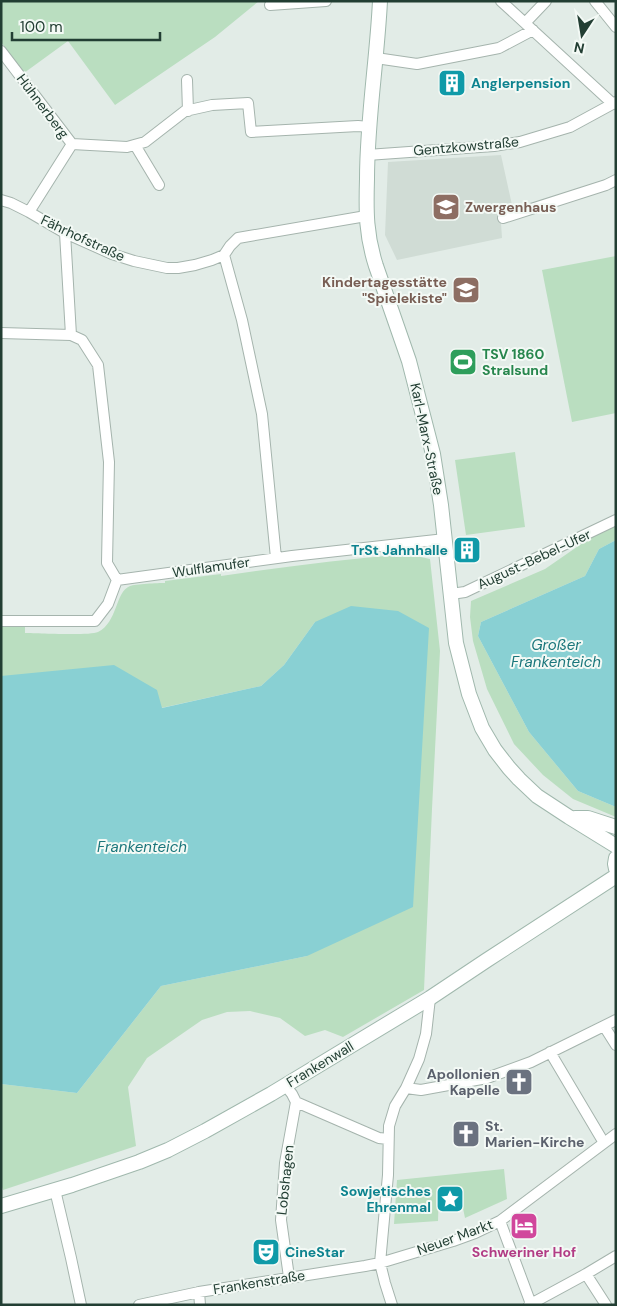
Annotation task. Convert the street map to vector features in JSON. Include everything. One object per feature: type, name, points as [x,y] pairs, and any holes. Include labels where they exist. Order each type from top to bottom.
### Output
[{"type":"main road","name":"Karl-Marx-Straße","points":[[380,1],[367,155],[367,229],[372,252],[409,361],[429,435],[439,488],[456,643],[468,694],[482,728],[495,750],[519,779],[537,796],[616,846]]},
{"type":"main road","points":[[569,817],[588,818],[616,828]]},
{"type":"main road","points":[[616,858],[616,870]]},
{"type":"main road","name":"Frankenwall","points":[[1,1206],[138,1162],[168,1150],[205,1131],[430,998],[616,876]]},
{"type":"street","points":[[270,5],[326,1]]},
{"type":"street","points":[[501,1],[614,103]]},
{"type":"street","points":[[376,58],[417,64],[498,48],[529,27],[546,1]]},
{"type":"street","points":[[595,1],[616,27]]},
{"type":"street","name":"Hühnerberg","points":[[1,51],[72,144],[29,212]]},
{"type":"street","points":[[187,80],[188,111]]},
{"type":"street","points":[[72,144],[127,147],[135,145],[145,142],[185,112],[212,105],[248,103],[251,132],[351,126],[369,127]]},
{"type":"street","name":"Gentzkowstraße","points":[[367,155],[494,146],[520,142],[570,127],[614,103]]},
{"type":"street","points":[[135,145],[159,185]]},
{"type":"street","points":[[504,218],[606,185],[616,180]]},
{"type":"street","name":"Fährhofstraße","points":[[1,200],[11,203],[66,233],[112,254],[167,268],[195,265],[224,255],[238,238],[366,216]]},
{"type":"street","points":[[66,233],[71,335]]},
{"type":"street","points":[[224,255],[242,320],[262,414],[276,558]]},
{"type":"street","points":[[1,334],[71,335],[82,340],[98,365],[109,462],[107,563],[117,580],[108,604],[95,621],[1,621]]},
{"type":"street","name":"August-Bebel-Ufer","points":[[451,594],[465,592],[616,520]]},
{"type":"street","name":"Wulflamufer","points":[[117,580],[276,558],[445,540]]},
{"type":"street","points":[[392,1305],[380,1263],[388,1175],[388,1126],[395,1106],[406,1088],[419,1059],[426,1034],[430,998]]},
{"type":"street","points":[[406,1088],[421,1090],[487,1078],[531,1062],[616,1020]]},
{"type":"street","points":[[604,1026],[616,1045]]},
{"type":"street","points":[[550,1052],[604,1143]]},
{"type":"street","points":[[285,1085],[296,1102],[379,1138],[388,1139]]},
{"type":"street","name":"Lobshagen","points":[[290,1277],[281,1220],[285,1164],[296,1102]]},
{"type":"street","points":[[500,1221],[616,1134]]},
{"type":"street","points":[[55,1190],[72,1258],[81,1305]]},
{"type":"street","name":"Neuer Markt","points":[[380,1263],[453,1241],[500,1221],[530,1304]]},
{"type":"street","points":[[530,1304],[616,1256]]},
{"type":"street","name":"Frankenstraße","points":[[139,1305],[198,1292],[380,1263]]},
{"type":"street","points":[[586,1274],[606,1305]]},
{"type":"street","points":[[198,1292],[200,1305]]},
{"type":"shaded area","name":"Zwergenhaus","points":[[501,155],[512,205],[500,208],[502,238],[397,260],[385,235],[388,162]]},
{"type":"green space","points":[[1,1],[259,1],[215,37],[115,105],[68,41],[24,73],[1,42]]},
{"type":"green space","points":[[616,256],[616,413],[572,422],[542,270]]},
{"type":"green space","points":[[515,452],[525,527],[466,535],[455,460]]},
{"type":"green space","points":[[616,520],[616,540],[599,549],[585,576],[481,622],[478,636],[529,732],[578,791],[616,807],[616,817],[573,799],[543,775],[514,744],[487,689],[473,641],[470,617],[471,601],[545,569]]},
{"type":"green space","points":[[407,554],[430,559],[440,651],[424,990],[343,1037],[325,1030],[305,1036],[280,1018],[250,1011],[227,1012],[202,1020],[147,1058],[128,1087],[136,1146],[3,1190],[1,1184],[1,1084],[77,1093],[161,986],[307,956],[315,622],[284,665],[261,686],[161,708],[1,676],[1,623],[25,625],[25,633],[93,633],[105,627],[113,615],[121,594],[125,589],[133,585],[165,583],[165,581],[221,574],[221,576],[360,558]]},
{"type":"green space","points":[[504,1169],[507,1199],[465,1218],[459,1189],[439,1190],[438,1221],[394,1224],[397,1180]]},
{"type":"water","name":"Großer Frankenteich","points":[[616,540],[616,807],[578,791],[529,732],[478,636],[481,622],[585,576],[599,549]]},
{"type":"water","name":"Frankenteich","points":[[351,606],[398,611],[429,628],[413,907],[307,956],[161,986],[77,1093],[1,1084],[1,676],[114,665],[157,690],[162,708],[261,686],[284,665],[315,622]]},
{"type":"place","name":"Anglerpension","points":[[452,83]]},
{"type":"place","name":"Zwergenhaus","points":[[446,207]]},
{"type":"place","name":"Kindertagesstätte \"Spielekiste\"","points":[[466,290]]},
{"type":"place","name":"TSV 1860 Stralsund","points":[[463,362]]},
{"type":"place","name":"TrSt Jahnhalle","points":[[467,550]]},
{"type":"place","name":"Apollonien Kapelle","points":[[519,1082]]},
{"type":"place","name":"St. Marien-Kirche","points":[[466,1134]]},
{"type":"place","name":"Sowjetisches Ehrenmal","points":[[450,1199]]},
{"type":"place","name":"Schweriner Hof","points":[[524,1226]]},
{"type":"place","name":"CineStar","points":[[266,1252]]}]
